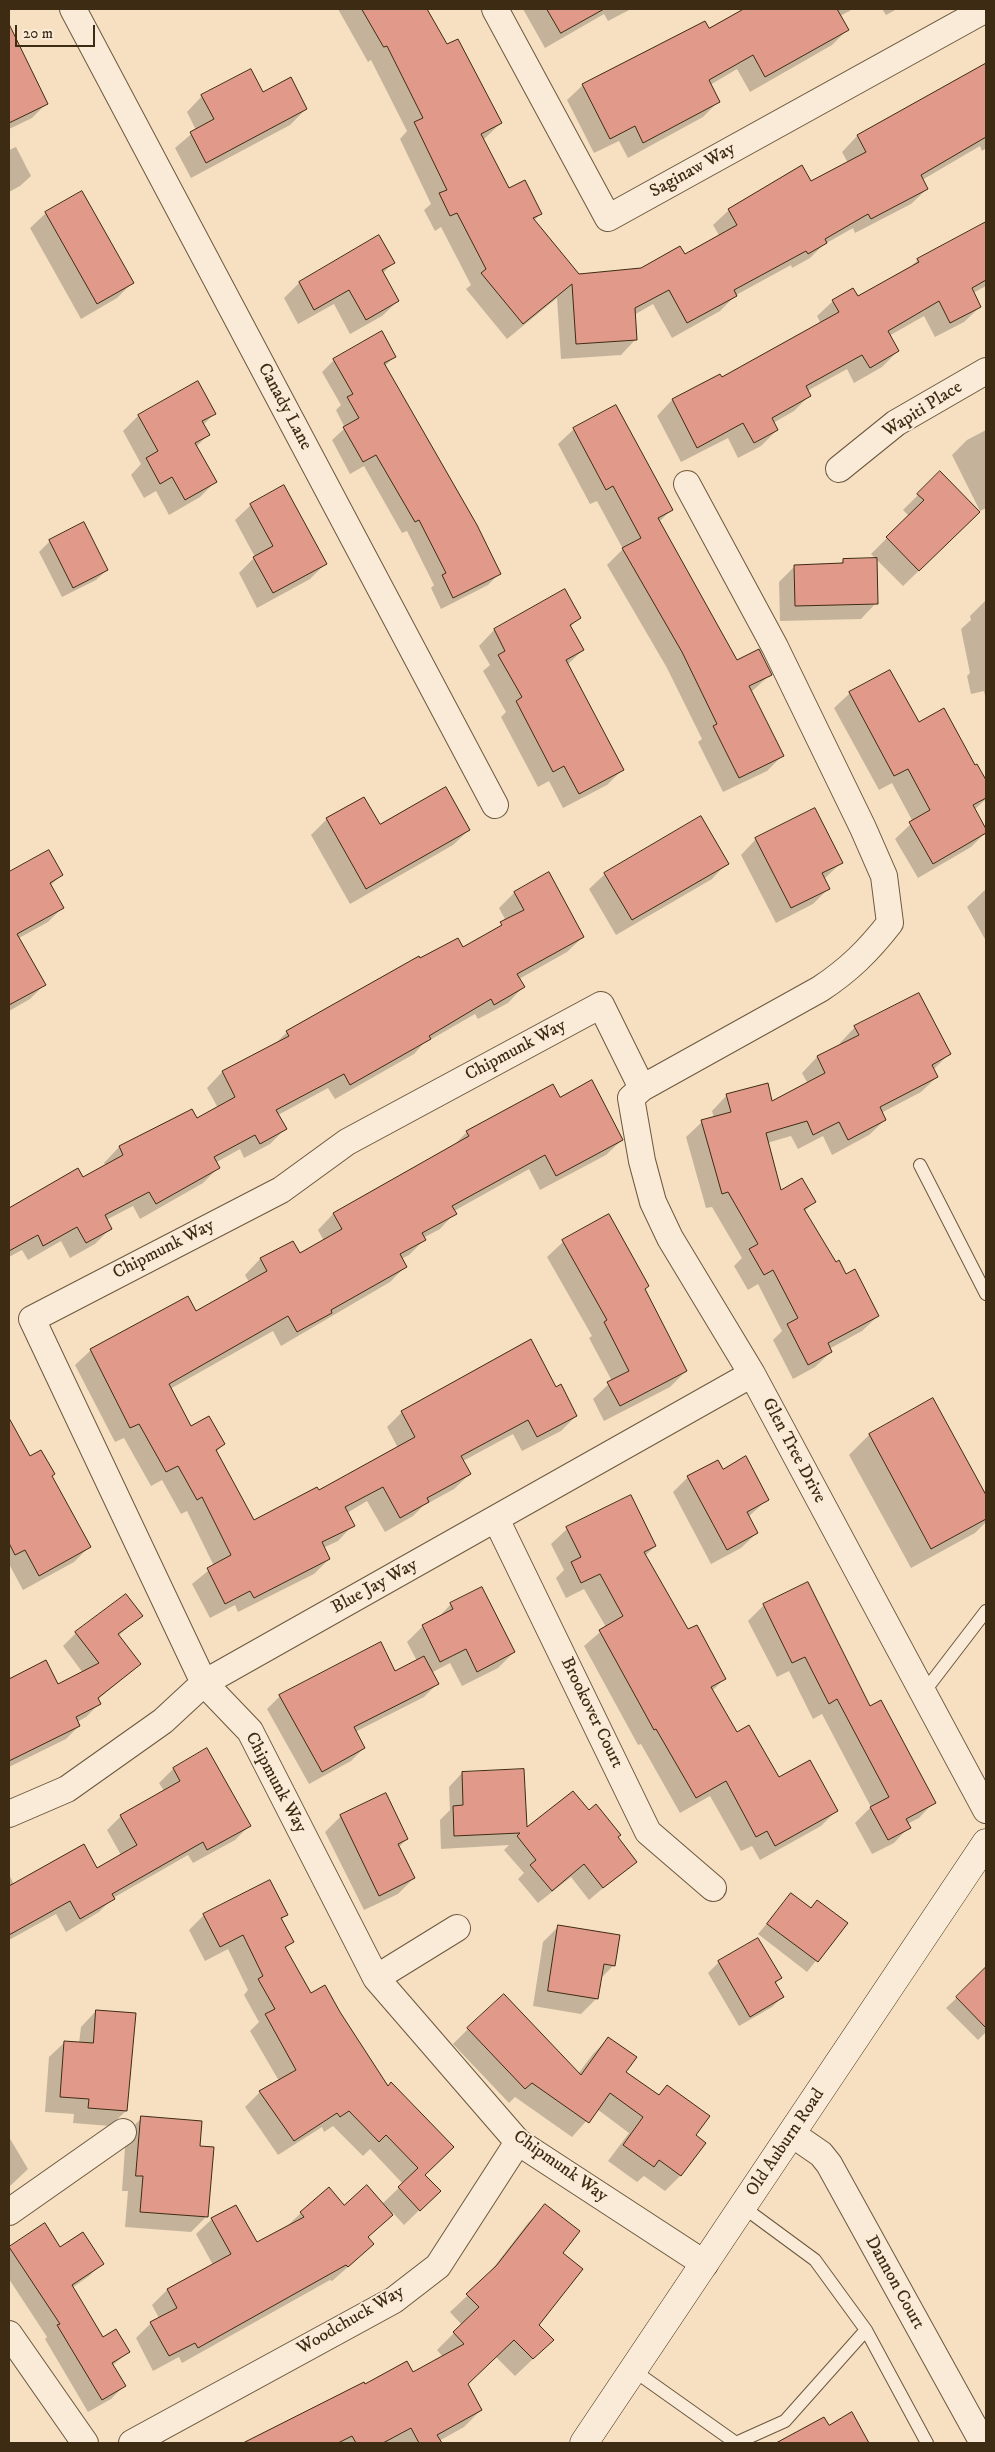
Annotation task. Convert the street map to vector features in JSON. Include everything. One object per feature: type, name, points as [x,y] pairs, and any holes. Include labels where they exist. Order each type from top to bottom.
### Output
[{"type":"main road","name":"Old Auburn Road","points":[[584,2443],[986,1843]]},
{"type":"street","name":"Canady Lane","points":[[73,9],[495,805]]},
{"type":"street","name":"Saginaw Way","points":[[495,9],[608,218],[986,9]]},
{"type":"street","name":"Wapiti Place","points":[[839,469],[896,423],[986,371]]},
{"type":"street","points":[[642,1088],[820,989],[845,973],[868,951],[890,923],[884,876],[864,828],[775,647],[687,484]]},
{"type":"street","name":"Chipmunk Way","points":[[642,1088],[601,1005],[347,1142],[281,1190],[32,1319],[204,1683],[250,1731],[376,1978],[518,2142],[705,2264]]},
{"type":"street","name":"Glen Tree Drive","points":[[642,1088],[631,1098],[642,1161],[653,1202],[670,1238],[752,1374],[986,1810]]},
{"type":"street","name":"Blue Jay Way","points":[[9,1814],[66,1789],[163,1722],[204,1683],[752,1374]]},
{"type":"street","name":"Brookover Court","points":[[496,1519],[648,1832],[712,1888]]},
{"type":"street","points":[[376,1978],[457,1928]]},
{"type":"street","points":[[9,2212],[124,2132]]},
{"type":"street","name":"Dannon Court","points":[[792,2134],[821,2154],[829,2164],[983,2443]]},
{"type":"street","name":"Woodchuck Way","points":[[132,2443],[394,2300],[438,2266],[518,2142]]},
{"type":"street","points":[[9,2334],[85,2443]]},
{"type":"lane","points":[[920,1165],[986,1294]]},
{"type":"lane","points":[[924,1692],[986,1611]]},
{"type":"lane","points":[[743,2207],[815,2260],[866,2330],[927,2443]]},
{"type":"lane","points":[[633,2370],[736,2443],[785,2421],[866,2330]]},
{"type":"building","points":[[362,9],[427,9],[447,44],[458,39],[502,123],[481,134],[509,188],[525,180],[542,214],[533,218],[579,274],[641,268],[680,246],[685,254],[737,225],[728,209],[802,165],[811,181],[866,152],[857,135],[986,63],[986,137],[921,175],[928,189],[871,219],[868,214],[825,239],[827,243],[808,254],[806,251],[734,290],[737,296],[687,323],[669,290],[635,308],[637,340],[576,344],[572,284],[523,324],[481,273],[486,269],[457,213],[450,216],[439,193],[447,190],[414,122],[423,118],[387,46],[384,47]]},
{"type":"building","points":[[547,9],[604,9],[561,33]]},
{"type":"building","points":[[744,9],[837,9],[849,30],[765,77],[753,55],[709,80],[720,102],[643,143],[635,126],[610,139],[582,84],[705,21],[709,28]]},
{"type":"building","points":[[9,24],[48,104],[9,123]]},
{"type":"building","points":[[251,69],[263,92],[291,77],[307,109],[206,163],[190,132],[214,119],[201,95]]},
{"type":"building","points":[[82,191],[134,283],[97,304],[45,212]]},
{"type":"building","points":[[986,222],[986,280],[972,288],[981,307],[950,323],[939,301],[888,331],[899,351],[870,368],[862,355],[806,386],[811,396],[772,418],[778,430],[754,443],[743,423],[697,448],[672,399],[720,374],[722,377],[839,312],[832,300],[853,288],[858,296],[919,262],[917,259]]},
{"type":"building","points":[[379,235],[395,263],[382,270],[399,301],[366,320],[349,290],[314,310],[299,282]]},
{"type":"building","points":[[382,331],[396,357],[384,363],[477,525],[501,574],[453,598],[442,575],[446,573],[419,520],[415,522],[376,455],[363,462],[343,427],[359,418],[347,397],[353,394],[333,359]]},
{"type":"building","points":[[198,381],[216,414],[202,421],[210,435],[195,443],[217,482],[185,500],[172,477],[160,484],[146,458],[158,451],[138,415]]},
{"type":"building","points":[[616,405],[673,510],[658,518],[737,660],[759,649],[772,675],[749,686],[784,756],[739,778],[713,726],[717,724],[682,652],[622,548],[641,538],[613,486],[606,490],[573,428]]},
{"type":"building","points":[[940,471],[980,512],[919,571],[886,537],[924,500],[917,494]]},
{"type":"building","points":[[284,485],[327,564],[273,593],[253,557],[273,546],[250,504]]},
{"type":"building","points":[[84,522],[108,570],[73,588],[49,540]]},
{"type":"building","points":[[877,558],[878,604],[795,606],[794,565],[843,563],[843,559]]},
{"type":"building","points":[[565,589],[581,618],[570,625],[584,650],[566,660],[624,770],[579,794],[564,766],[553,772],[516,701],[522,697],[498,655],[505,651],[494,629]]},
{"type":"building","points":[[890,670],[919,722],[944,708],[975,765],[977,764],[986,780],[986,798],[973,805],[986,829],[986,833],[933,864],[909,822],[930,810],[908,769],[894,776],[849,692]]},
{"type":"building","points":[[446,787],[470,830],[366,889],[326,818],[364,797],[380,824]]},
{"type":"building","points":[[815,808],[843,863],[822,873],[830,889],[791,908],[755,838]]},
{"type":"building","points":[[701,816],[729,864],[632,920],[604,873]]},
{"type":"building","points":[[49,850],[63,875],[50,883],[64,908],[17,934],[46,985],[9,1005],[9,872]]},
{"type":"building","points":[[549,872],[584,937],[517,974],[525,987],[494,1005],[491,999],[429,1036],[431,1039],[350,1085],[344,1074],[276,1110],[287,1129],[260,1144],[255,1135],[214,1157],[220,1168],[156,1204],[149,1192],[105,1215],[112,1229],[86,1243],[77,1227],[43,1246],[38,1235],[9,1251],[9,1208],[78,1168],[83,1177],[123,1155],[119,1146],[192,1109],[197,1118],[235,1097],[222,1071],[289,1036],[286,1031],[419,956],[420,958],[458,938],[463,947],[502,925],[500,922],[524,910],[514,892]]},
{"type":"building","points":[[919,993],[951,1054],[932,1065],[938,1077],[880,1107],[886,1120],[848,1140],[839,1122],[813,1135],[807,1121],[766,1133],[781,1190],[802,1178],[816,1202],[804,1209],[836,1262],[839,1260],[846,1274],[855,1269],[879,1316],[828,1343],[832,1352],[808,1365],[787,1324],[798,1318],[773,1270],[764,1275],[749,1249],[758,1244],[728,1192],[722,1194],[701,1120],[731,1112],[726,1094],[768,1083],[772,1101],[825,1073],[817,1056],[859,1035],[854,1026]]},
{"type":"building","points":[[592,1080],[623,1140],[556,1176],[545,1155],[452,1206],[457,1214],[422,1233],[426,1240],[400,1254],[407,1267],[331,1310],[332,1313],[297,1332],[288,1316],[169,1384],[191,1426],[209,1416],[225,1444],[216,1450],[254,1520],[317,1487],[319,1490],[415,1437],[401,1411],[531,1339],[556,1387],[561,1384],[577,1416],[537,1437],[528,1420],[461,1456],[471,1474],[427,1498],[429,1502],[400,1518],[383,1487],[345,1507],[355,1526],[322,1542],[330,1559],[254,1598],[250,1591],[225,1604],[207,1568],[231,1555],[202,1497],[197,1500],[178,1466],[166,1472],[139,1424],[130,1428],[90,1349],[188,1296],[196,1311],[267,1271],[260,1258],[293,1241],[300,1253],[342,1229],[333,1213],[469,1136],[466,1131],[553,1084],[560,1097]]},
{"type":"building","points":[[609,1214],[649,1286],[645,1289],[687,1371],[620,1406],[607,1382],[629,1371],[604,1322],[607,1320],[562,1240]]},
{"type":"building","points":[[933,1398],[986,1495],[986,1519],[931,1549],[869,1434]]},
{"type":"building","points":[[9,1418],[30,1456],[41,1450],[55,1474],[52,1476],[91,1547],[39,1576],[25,1550],[15,1555],[9,1543]]},
{"type":"building","points":[[746,1456],[769,1500],[747,1512],[758,1533],[727,1550],[687,1476],[718,1460],[723,1469]]},
{"type":"building","points":[[631,1495],[656,1546],[644,1552],[688,1629],[697,1625],[726,1679],[711,1687],[737,1732],[749,1725],[779,1777],[810,1760],[838,1811],[775,1846],[767,1831],[756,1837],[726,1781],[696,1798],[656,1729],[654,1730],[599,1630],[623,1616],[600,1574],[581,1583],[571,1562],[581,1557],[566,1527]]},
{"type":"building","points":[[808,1582],[870,1706],[881,1700],[936,1803],[906,1819],[911,1828],[888,1840],[870,1807],[889,1797],[837,1699],[829,1704],[805,1657],[792,1663],[763,1604]]},
{"type":"building","points":[[482,1587],[515,1652],[477,1672],[466,1649],[440,1662],[422,1625],[453,1609],[450,1603]]},
{"type":"building","points":[[126,1594],[143,1616],[118,1634],[141,1664],[98,1698],[101,1704],[76,1717],[80,1726],[9,1761],[9,1679],[46,1660],[58,1684],[99,1663],[75,1632]]},
{"type":"building","points":[[381,1642],[395,1671],[424,1656],[439,1684],[354,1727],[365,1748],[322,1772],[279,1695]]},
{"type":"building","points":[[207,1748],[251,1826],[207,1850],[203,1842],[112,1894],[115,1899],[80,1919],[70,1901],[9,1935],[9,1886],[84,1844],[97,1868],[137,1845],[120,1815],[180,1781],[173,1768]]},
{"type":"building","points":[[524,1769],[527,1827],[573,1791],[589,1810],[596,1804],[621,1835],[618,1837],[637,1862],[603,1888],[584,1864],[552,1891],[530,1865],[536,1860],[517,1836],[520,1833],[454,1836],[453,1806],[463,1805],[462,1772]]},
{"type":"building","points":[[386,1793],[408,1839],[398,1844],[415,1878],[379,1896],[340,1815]]},
{"type":"building","points":[[270,1880],[288,1915],[281,1918],[294,1942],[285,1947],[311,1993],[325,1985],[340,2012],[388,2086],[391,2082],[454,2147],[425,2175],[441,2191],[420,2211],[398,2187],[418,2168],[386,2135],[379,2142],[349,2111],[340,2117],[337,2113],[294,2141],[259,2091],[296,2070],[265,2014],[275,2009],[258,1979],[263,1976],[243,1935],[220,1947],[203,1914]]},
{"type":"building","points":[[791,1893],[811,1908],[817,1900],[848,1923],[818,1962],[767,1924]]},
{"type":"building","points":[[558,1925],[620,1935],[615,1966],[604,1964],[598,1999],[548,1991]]},
{"type":"building","points":[[758,1938],[782,1978],[775,1982],[784,1997],[750,2017],[718,1961]]},
{"type":"building","points":[[986,1967],[986,2028],[956,1997]]},
{"type":"building","points":[[504,1994],[581,2075],[608,2037],[637,2057],[626,2072],[659,2095],[667,2085],[710,2116],[696,2135],[706,2143],[681,2176],[659,2160],[654,2167],[623,2145],[643,2117],[610,2093],[589,2123],[532,2083],[525,2089],[467,2028]]},
{"type":"building","points":[[96,2010],[136,2013],[127,2111],[88,2108],[89,2099],[60,2097],[64,2041],[93,2043]]},
{"type":"building","points":[[141,2116],[202,2121],[200,2146],[214,2147],[208,2217],[140,2212],[143,2176],[136,2176]]},
{"type":"building","points":[[367,2185],[393,2215],[368,2237],[374,2244],[348,2267],[346,2265],[198,2348],[195,2343],[169,2356],[150,2322],[177,2308],[167,2289],[231,2254],[211,2218],[236,2205],[257,2242],[304,2217],[300,2212],[329,2187],[344,2205]]},
{"type":"building","points":[[545,2204],[580,2231],[563,2253],[583,2269],[539,2325],[554,2340],[533,2359],[514,2340],[468,2384],[482,2410],[437,2435],[442,2443],[419,2443],[411,2428],[383,2443],[356,2443],[352,2436],[338,2443],[243,2443],[364,2382],[365,2384],[407,2361],[413,2372],[464,2344],[453,2332],[479,2307],[466,2294],[496,2266]]},
{"type":"building","points":[[45,2223],[60,2247],[83,2232],[104,2264],[72,2285],[103,2337],[116,2329],[130,2352],[112,2363],[126,2386],[102,2400],[57,2325],[60,2324],[9,2247]]},
{"type":"building","points":[[852,2412],[869,2443],[776,2443],[824,2417],[829,2425]]}]
